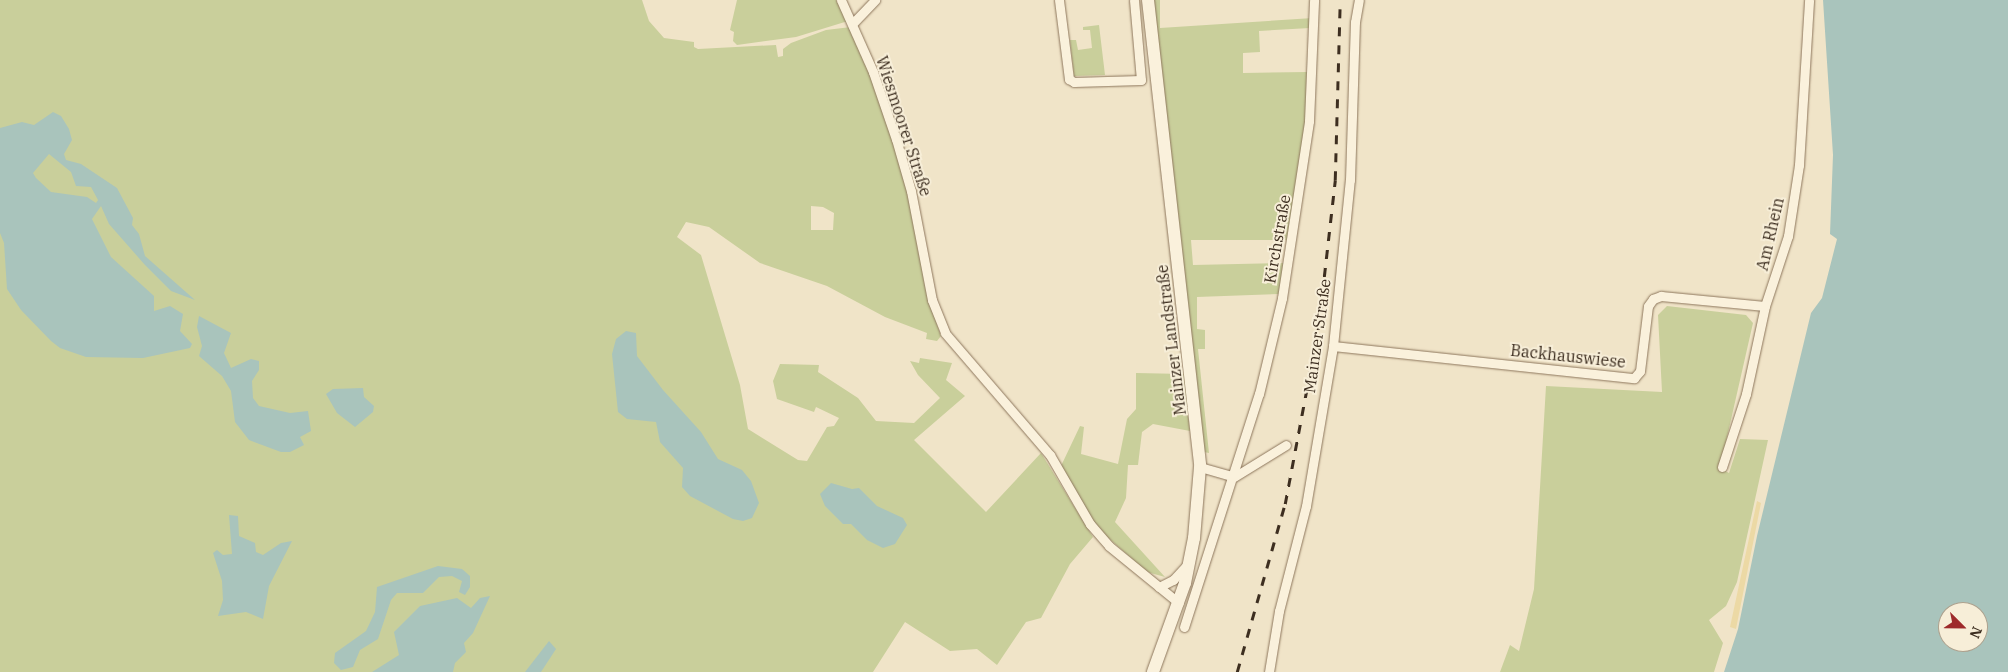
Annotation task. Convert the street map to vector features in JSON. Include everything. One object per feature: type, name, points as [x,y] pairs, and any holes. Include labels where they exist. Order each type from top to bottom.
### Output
[{"type":"main road","name":"Mainzer Landstraße","points":[[1148,0],[1200,467],[1190,561],[1180,603],[1153,672]]},
{"type":"street","name":"Wiesmoorer Straße","points":[[841,0],[853,23],[903,162],[935,310],[957,349],[1050,455],[1090,524],[1109,546],[1180,603]]},
{"type":"street","points":[[853,23],[875,0]]},
{"type":"street","points":[[1059,0],[1069,79],[1141,80],[1134,0]]},
{"type":"street","name":"Kirchstraße","points":[[1184,627],[1234,477],[1270,357],[1291,246],[1308,121],[1314,0]]},
{"type":"street","name":"Mainzer Straße","points":[[1269,672],[1279,611],[1306,506],[1333,346],[1350,180],[1355,22],[1359,0]]},
{"type":"street","name":"Am Rhein","points":[[1722,467],[1746,394],[1765,306],[1778,271],[1792,209],[1799,165],[1809,0]]},
{"type":"street","name":"Backhauswiese","points":[[1333,346],[1634,378],[1640,371],[1648,306],[1652,298],[1661,296],[1765,306]]},
{"type":"street","points":[[1200,467],[1234,477],[1286,445]]},
{"type":"street","points":[[1159,587],[1173,580],[1190,561]]},
{"type":"green space","points":[[0,0],[642,0],[649,21],[664,38],[694,42],[694,47],[698,49],[776,45],[778,57],[783,56],[783,49],[791,43],[826,30],[851,27],[890,124],[906,181],[927,295],[941,336],[937,341],[926,339],[927,333],[885,317],[827,286],[760,263],[709,227],[686,222],[677,237],[701,255],[740,385],[748,429],[798,460],[807,461],[827,427],[834,426],[839,418],[816,407],[814,412],[777,399],[773,381],[780,364],[819,365],[818,372],[858,398],[876,421],[914,423],[940,398],[918,375],[910,361],[919,363],[920,358],[952,363],[946,380],[965,396],[914,440],[986,512],[1041,453],[1093,537],[1070,564],[1041,618],[1026,622],[997,665],[977,649],[950,651],[905,622],[873,672],[0,672]],"holes":[[[811,206],[823,207],[834,213],[833,230],[811,230]]]},
{"type":"green space","points":[[737,0],[836,0],[848,21],[796,37],[737,45],[733,41],[734,32],[730,30]]},
{"type":"green space","points":[[1153,0],[1160,0],[1160,28],[1313,18],[1310,28],[1259,31],[1260,52],[1243,53],[1243,73],[1307,72],[1306,123],[1290,240],[1191,240],[1193,265],[1287,263],[1279,294],[1197,297],[1197,329],[1205,330],[1205,349],[1198,349],[1209,453],[1204,452]]},
{"type":"green space","points":[[1099,25],[1105,75],[1074,76],[1070,40],[1076,40],[1078,50],[1092,48],[1090,30],[1083,30],[1083,27]]},
{"type":"green space","points":[[1667,306],[1746,315],[1753,323],[1720,468],[1729,473],[1740,439],[1768,440],[1737,582],[1726,606],[1709,620],[1723,643],[1714,672],[1500,672],[1510,645],[1519,651],[1534,589],[1546,386],[1662,392],[1658,315]]},
{"type":"green space","points":[[1136,373],[1184,374],[1190,431],[1153,424],[1142,432],[1138,465],[1128,465],[1126,498],[1115,522],[1165,577],[1147,572],[1105,535],[1085,510],[1061,466],[1080,426],[1084,427],[1081,454],[1118,464],[1127,419],[1136,409]]},
{"type":"sand","points":[[1757,501],[1761,503],[1736,629],[1730,627]]},
{"type":"water","points":[[1823,0],[2008,0],[2008,672],[1724,672],[1738,629],[1757,536],[1811,313],[1822,298],[1837,239],[1830,234],[1833,155]]},
{"type":"water","points":[[53,112],[61,116],[69,129],[72,140],[64,154],[66,160],[81,164],[117,188],[133,218],[132,225],[139,234],[145,256],[195,300],[171,291],[145,265],[109,224],[101,206],[92,219],[111,257],[154,296],[154,311],[170,306],[183,314],[180,331],[192,344],[190,348],[143,358],[86,357],[60,348],[21,310],[7,289],[4,243],[0,233],[0,128],[22,122],[34,125]],"holes":[[[49,154],[71,172],[76,186],[91,187],[98,200],[96,203],[87,197],[51,192],[33,173]]]},
{"type":"water","points":[[199,316],[231,333],[224,353],[231,368],[251,359],[259,361],[259,370],[252,381],[253,398],[259,406],[290,413],[308,411],[311,431],[300,437],[304,445],[290,452],[281,452],[249,440],[235,422],[231,391],[222,376],[199,356],[202,346],[197,327]]},
{"type":"water","points":[[626,331],[636,333],[637,356],[663,390],[701,432],[718,459],[742,470],[751,481],[759,503],[752,518],[743,521],[733,519],[690,496],[682,487],[683,468],[660,442],[656,422],[627,419],[618,412],[612,354],[616,339]]},
{"type":"water","points":[[363,388],[364,397],[374,406],[373,412],[355,427],[337,413],[326,394],[333,389]]},
{"type":"water","points":[[831,483],[852,489],[859,488],[877,506],[903,518],[907,525],[895,544],[883,548],[867,540],[851,524],[843,524],[825,506],[820,494]]},
{"type":"water","points":[[229,515],[238,516],[239,536],[255,543],[256,552],[263,555],[281,543],[292,541],[269,586],[263,619],[246,612],[218,616],[223,600],[222,581],[213,553],[217,550],[223,555],[232,554]]},
{"type":"water","points":[[438,566],[462,569],[470,576],[470,587],[465,595],[459,592],[462,581],[452,576],[439,577],[423,593],[397,593],[391,600],[378,639],[360,650],[353,667],[341,670],[334,663],[335,653],[366,631],[375,612],[377,587]]},
{"type":"water","points":[[490,596],[473,633],[464,643],[466,652],[455,663],[453,672],[372,672],[399,655],[394,632],[420,606],[457,598],[471,608],[480,598]]},
{"type":"water","points":[[549,641],[556,649],[541,672],[525,672]]},
{"type":"railway","points":[[1237,672],[1285,504],[1318,330],[1335,180],[1340,0]]}]
